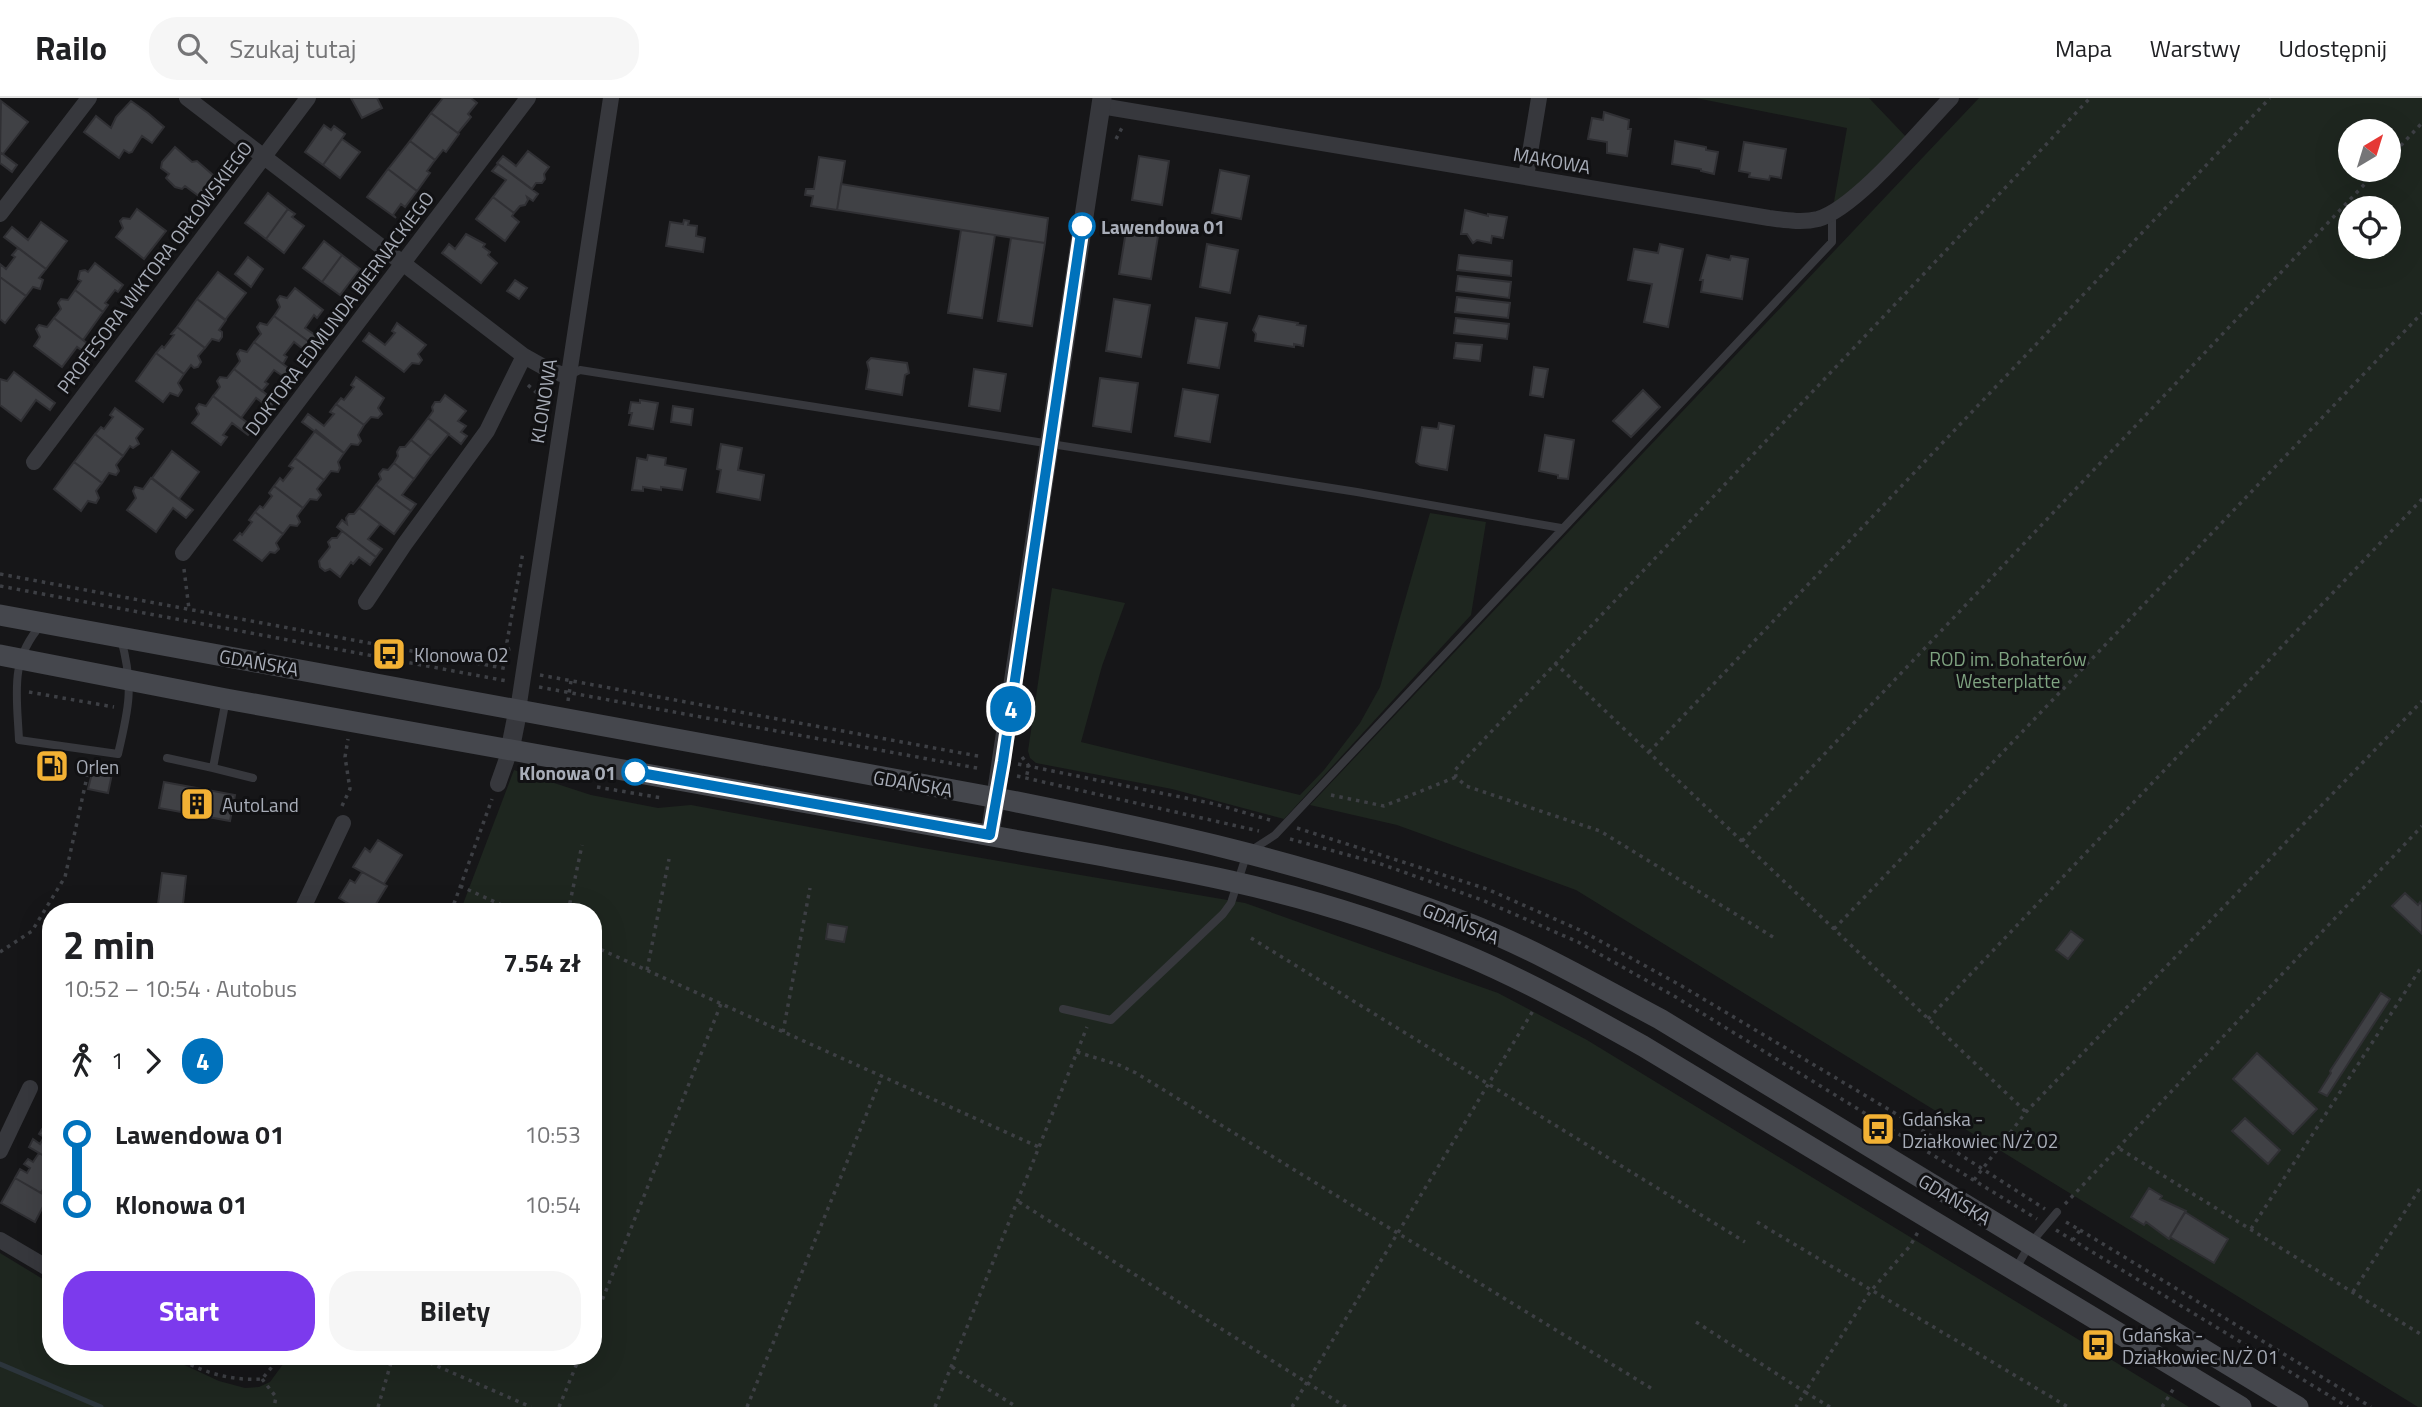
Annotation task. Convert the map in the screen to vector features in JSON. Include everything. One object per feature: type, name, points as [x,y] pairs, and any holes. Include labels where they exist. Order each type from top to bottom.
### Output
[{"type":"main road","name":"GDAŃSKA","points":[[0,615],[997,798],[1139,827],[1247,853],[1373,890],[1458,920],[1564,968],[1660,1019],[2298,1407]]},
{"type":"main road","name":"GDAŃSKA","points":[[10,657],[226,699],[990,835],[1238,882],[1376,923],[1462,954],[1545,992],[1731,1097],[2241,1407]]},
{"type":"street","points":[[0,214],[89,98]]},
{"type":"street","points":[[187,98],[524,356],[549,370],[568,376]]},
{"type":"street","name":"PROFESORA WIKTORA ORŁOWSKIEGO","points":[[34,463],[308,98]]},
{"type":"street","name":"DOKTORA EDMUNDA BIERNACKIEGO","points":[[183,553],[528,98]]},
{"type":"street","name":"KLONOWA","points":[[518,710],[518,677],[611,98]]},
{"type":"street","points":[[1526,177],[1539,98]]},
{"type":"street","name":"MAKOWA","points":[[1101,102],[1526,177],[1801,221],[1832,214],[1875,177],[1951,98]]},
{"type":"street","points":[[990,835],[1101,102]]},
{"type":"street","points":[[366,603],[404,545],[487,431],[524,356]]},
{"type":"street","points":[[498,784],[510,750],[518,710]]},
{"type":"street","points":[[305,903],[343,823]]},
{"type":"street","points":[[0,1152],[30,1088]]},
{"type":"street","points":[[0,1240],[42,1265]]},
{"type":"lane","points":[[1063,1009],[1111,1020],[1223,914],[1231,903],[1247,853],[1275,835],[1832,242],[1832,214]]},
{"type":"lane","points":[[568,376],[580,370],[1357,492],[1561,528]]},
{"type":"lane","points":[[44,623],[10,657],[16,689],[19,740],[118,754],[127,716],[130,680],[121,637]]},
{"type":"lane","points":[[213,768],[226,699]]},
{"type":"lane","points":[[167,758],[253,778]]},
{"type":"lane","points":[[2015,1270],[2031,1244],[2057,1212]]},
{"type":"path","points":[[1456,776],[1458,766],[2090,98]]},
{"type":"path","points":[[1649,752],[2270,98]]},
{"type":"path","points":[[2401,145],[2422,123]]},
{"type":"path","points":[[1742,841],[2367,182]]},
{"type":"path","points":[[1834,929],[2422,313]]},
{"type":"path","points":[[515,374],[548,403]]},
{"type":"path","points":[[1928,1019],[2422,499]]},
{"type":"path","points":[[518,677],[507,642],[523,549]]},
{"type":"path","points":[[184,581],[189,609]]},
{"type":"path","points":[[0,586],[518,677],[1068,786],[1275,835]]},
{"type":"path","points":[[1555,663],[2026,1112]]},
{"type":"path","points":[[1958,1201],[2026,1112],[2422,701]]},
{"type":"path","points":[[343,823],[335,819],[350,789],[345,757],[349,734]]},
{"type":"path","points":[[49,903],[65,877],[93,750]]},
{"type":"path","points":[[1315,791],[1384,806],[1456,776]]},
{"type":"path","points":[[1456,776],[1466,786],[1489,795],[1600,831],[1773,937]]},
{"type":"path","points":[[454,903],[498,784]]},
{"type":"path","points":[[592,785],[657,799],[667,798]]},
{"type":"path","points":[[2057,1212],[2422,827]]},
{"type":"path","points":[[570,903],[582,845]]},
{"type":"path","points":[[647,971],[669,859]]},
{"type":"path","points":[[460,886],[497,903]]},
{"type":"path","points":[[783,1032],[810,888]]},
{"type":"path","points":[[0,952],[32,931],[42,915]]},
{"type":"path","points":[[1251,938],[1745,1242]]},
{"type":"path","points":[[602,950],[1041,1148]]},
{"type":"path","points":[[2251,1230],[2422,966]]},
{"type":"path","points":[[1292,1407],[1536,1006],[1530,1003]]},
{"type":"path","points":[[602,1300],[721,1004]]},
{"type":"path","points":[[935,1407],[1092,1016]]},
{"type":"path","points":[[1077,1052],[1136,1073],[1654,1390]]},
{"type":"path","points":[[747,1407],[882,1076]]},
{"type":"path","points":[[2119,1149],[2422,1335]]},
{"type":"path","points":[[2353,1292],[2422,1185]]},
{"type":"path","points":[[1018,1202],[1346,1407]]},
{"type":"path","points":[[1757,1222],[2068,1407]]},
{"type":"path","points":[[1796,1407],[1871,1290],[1910,1246],[1919,1229],[1926,1233]]},
{"type":"path","points":[[2080,1230],[2371,1407]]},
{"type":"path","points":[[2073,1240],[2348,1407]]},
{"type":"path","points":[[1696,1322],[1830,1407]]},
{"type":"path","points":[[196,1365],[217,1374],[242,1380],[262,1379],[274,1365]]},
{"type":"path","points":[[378,1407],[390,1365]]},
{"type":"path","points":[[435,1365],[531,1407]]},
{"type":"path","points":[[559,1407],[576,1365]]},
{"type":"path","points":[[951,1367],[1017,1407]]},
{"type":"path","points":[[262,1379],[276,1397],[274,1407]]},
{"type":"green space","points":[[1696,98],[1869,98],[1910,141],[1832,213],[1847,128]]},
{"type":"green space","name":"ROD im. Bohaterów Westerplatte","points":[[1979,98],[2422,98],[2422,1407],[1576,890],[1397,825],[1310,805]]},
{"type":"green space","points":[[1430,513],[1486,522],[1471,615],[1284,819],[1172,789],[1036,763],[1030,758],[1028,751],[1052,588],[1125,603],[1102,666],[1081,742],[1300,795],[1324,770],[1360,723],[1380,687]]},
{"type":"green space","points":[[514,770],[591,795],[658,808],[691,805],[1245,903],[1498,993],[1587,1040],[2189,1407],[0,1407],[0,1253],[42,1279],[42,1365],[184,1365],[219,1381],[245,1388],[259,1387],[270,1382],[282,1365],[602,1365],[602,903],[463,903]]},
{"type":"building","points":[[351,98],[377,98],[382,108],[362,118]]},
{"type":"building","points":[[443,98],[471,98],[477,103],[468,114],[471,117],[458,133],[431,113]]},
{"type":"building","points":[[1,101],[28,122],[3,154],[0,152]]},
{"type":"building","points":[[131,101],[164,127],[152,143],[142,136],[132,152],[124,150],[119,158],[84,132],[96,116],[111,128],[116,117]]},
{"type":"building","points":[[1604,112],[1629,120],[1628,129],[1631,129],[1627,156],[1607,153],[1607,142],[1588,139],[1592,118],[1603,120]]},
{"type":"building","points":[[431,113],[459,134],[446,152],[443,150],[435,160],[410,141]]},
{"type":"building","points":[[324,125],[331,130],[334,126],[345,134],[323,165],[305,152]]},
{"type":"building","points":[[342,139],[360,152],[340,178],[323,165]]},
{"type":"building","points":[[410,141],[435,160],[427,171],[430,173],[417,191],[388,169]]},
{"type":"building","points":[[1675,141],[1718,152],[1714,174],[1672,164]]},
{"type":"building","points":[[1744,142],[1786,149],[1781,178],[1770,176],[1769,180],[1749,177],[1750,173],[1739,171]]},
{"type":"building","points":[[175,147],[192,162],[197,161],[221,182],[207,202],[185,186],[182,189],[175,187],[166,178],[169,174],[161,168],[162,162]]},
{"type":"building","points":[[528,151],[549,167],[542,183],[536,183],[532,189],[497,163],[503,156],[516,166]]},
{"type":"building","points":[[0,152],[17,165],[12,172],[0,163]]},
{"type":"building","points":[[1139,156],[1169,161],[1162,205],[1132,200]]},
{"type":"building","points":[[819,157],[845,161],[837,210],[811,206],[813,196],[805,195],[806,189],[814,189]]},
{"type":"building","points":[[498,164],[538,194],[533,201],[527,197],[525,205],[520,206],[514,213],[493,197],[506,180],[492,171]]},
{"type":"building","points":[[388,169],[417,191],[405,207],[401,204],[393,215],[396,218],[367,197]]},
{"type":"building","points":[[1220,170],[1249,176],[1241,219],[1212,213]]},
{"type":"building","points":[[841,184],[1048,218],[1045,243],[837,210]]},
{"type":"building","points":[[268,193],[288,209],[266,239],[245,223]]},
{"type":"building","points":[[493,197],[514,213],[512,216],[519,222],[505,241],[476,219]]},
{"type":"building","points":[[137,209],[166,231],[144,259],[116,237],[123,228],[120,221],[123,218],[130,219]]},
{"type":"building","points":[[288,209],[295,214],[292,217],[304,226],[284,253],[266,239]]},
{"type":"building","points":[[1465,210],[1488,216],[1507,217],[1503,238],[1492,236],[1491,243],[1477,240],[1473,243],[1467,234],[1461,234]]},
{"type":"building","points":[[684,220],[689,221],[688,225],[697,226],[696,236],[705,238],[703,252],[666,246],[670,222],[683,224]]},
{"type":"building","points":[[41,222],[67,241],[46,269],[4,237],[12,227],[28,240]]},
{"type":"building","points":[[961,230],[995,235],[982,318],[948,313]]},
{"type":"building","points":[[1126,231],[1158,236],[1151,279],[1119,274]]},
{"type":"building","points":[[466,234],[485,244],[483,247],[490,252],[488,255],[497,263],[481,283],[442,253],[449,244],[455,249]]},
{"type":"building","points":[[1011,238],[1045,243],[1032,326],[998,321]]},
{"type":"building","points":[[324,241],[342,255],[322,282],[303,268]]},
{"type":"building","points":[[1207,244],[1238,250],[1230,293],[1200,287]]},
{"type":"building","points":[[1660,244],[1683,249],[1668,327],[1644,322],[1652,284],[1628,280],[1634,249],[1658,253]]},
{"type":"building","points":[[18,248],[46,269],[39,278],[43,280],[40,289],[33,287],[26,296],[0,277],[0,264],[6,269]]},
{"type":"building","points":[[342,255],[360,269],[340,295],[322,282]]},
{"type":"building","points":[[1459,255],[1512,261],[1511,276],[1457,270]]},
{"type":"building","points":[[1707,255],[1730,260],[1731,256],[1748,259],[1742,299],[1701,292],[1703,280],[1700,280]]},
{"type":"building","points":[[248,257],[263,269],[251,287],[235,274]]},
{"type":"building","points":[[95,263],[123,285],[118,292],[115,290],[105,303],[108,305],[103,312],[75,290],[81,281],[78,279],[80,271],[88,272]]},
{"type":"building","points":[[218,272],[246,293],[225,320],[197,299]]},
{"type":"building","points":[[1458,276],[1511,282],[1509,298],[1456,291]]},
{"type":"building","points":[[0,277],[26,296],[5,323],[0,319]]},
{"type":"building","points":[[515,280],[527,288],[519,299],[507,291]]},
{"type":"building","points":[[295,288],[323,310],[317,318],[314,315],[305,328],[322,340],[316,347],[274,316],[280,307],[277,300],[280,296],[287,298]]},
{"type":"building","points":[[75,290],[103,312],[83,340],[54,318],[61,309],[58,303],[61,299],[68,300]]},
{"type":"building","points":[[1457,297],[1510,303],[1508,318],[1455,312]]},
{"type":"building","points":[[197,299],[226,320],[219,330],[222,337],[219,341],[212,339],[205,348],[177,327]]},
{"type":"building","points":[[1114,299],[1150,305],[1141,357],[1106,351]]},
{"type":"building","points":[[274,316],[316,347],[311,355],[294,342],[284,355],[287,357],[283,364],[254,342],[261,334],[257,327],[260,323],[267,325]]},
{"type":"building","points":[[1259,316],[1306,326],[1303,346],[1255,341],[1256,334],[1253,330]]},
{"type":"building","points":[[54,318],[96,350],[91,357],[77,347],[62,367],[34,346],[40,337],[36,329],[39,325],[47,327]]},
{"type":"building","points":[[1196,318],[1227,323],[1219,368],[1188,363]]},
{"type":"building","points":[[1456,318],[1509,324],[1507,339],[1454,333]]},
{"type":"building","points":[[397,323],[426,345],[418,354],[422,360],[419,364],[412,363],[404,372],[363,341],[369,333],[385,345],[395,333],[392,331]]},
{"type":"building","points":[[177,327],[205,348],[198,356],[201,362],[198,367],[191,365],[184,374],[156,353],[162,346],[164,348]]},
{"type":"building","points":[[254,342],[296,374],[290,381],[274,370],[262,391],[234,369],[240,361],[237,354],[240,350],[247,352]]},
{"type":"building","points":[[1456,343],[1482,345],[1480,361],[1454,358]]},
{"type":"building","points":[[156,353],[184,374],[178,383],[182,390],[178,396],[170,393],[163,402],[136,381]]},
{"type":"building","points":[[871,358],[907,363],[909,373],[905,375],[902,395],[866,389],[869,370],[867,362]]},
{"type":"building","points":[[1534,367],[1548,369],[1543,397],[1530,395]]},
{"type":"building","points":[[234,369],[275,401],[270,408],[256,398],[241,418],[213,396],[220,387],[217,381],[220,377],[227,378]]},
{"type":"building","points":[[974,369],[1006,374],[1000,411],[969,406]]},
{"type":"building","points":[[14,372],[55,403],[50,410],[36,400],[21,421],[0,405],[0,379],[7,381]]},
{"type":"building","points":[[356,377],[384,398],[378,408],[382,414],[378,418],[371,417],[364,425],[336,404],[341,398],[344,400],[354,387],[351,385]]},
{"type":"building","points":[[1100,378],[1138,383],[1131,432],[1093,426]]},
{"type":"building","points":[[1183,389],[1218,395],[1210,442],[1175,436]]},
{"type":"building","points":[[1643,390],[1660,407],[1631,437],[1613,421]]},
{"type":"building","points":[[445,395],[466,411],[458,421],[466,426],[461,432],[467,436],[461,444],[428,418],[435,402],[440,402]]},
{"type":"building","points":[[213,396],[254,428],[248,435],[232,423],[223,435],[227,437],[221,445],[192,423],[199,414],[196,408],[199,404],[206,406]]},
{"type":"building","points":[[640,400],[658,403],[653,429],[629,425],[631,402],[640,403]]},
{"type":"building","points":[[336,404],[364,425],[358,435],[361,441],[358,445],[351,444],[344,453],[302,422],[308,414],[324,426],[334,414],[330,412]]},
{"type":"building","points":[[673,406],[693,409],[691,425],[671,422]]},
{"type":"building","points":[[115,408],[143,429],[136,438],[139,444],[133,448],[130,446],[123,456],[95,434],[101,427],[104,429],[113,417],[110,415]]},
{"type":"building","points":[[428,418],[449,434],[431,456],[411,440]]},
{"type":"building","points":[[1439,423],[1454,426],[1447,470],[1416,462],[1422,427],[1438,429]]},
{"type":"building","points":[[316,430],[344,453],[338,462],[338,472],[331,471],[324,480],[295,458]]},
{"type":"building","points":[[95,434],[123,456],[116,465],[119,471],[116,475],[109,473],[102,483],[74,462]]},
{"type":"building","points":[[1545,435],[1574,440],[1568,479],[1539,471]]},
{"type":"building","points":[[411,440],[431,456],[414,479],[394,463],[400,447],[405,447]]},
{"type":"building","points":[[721,444],[742,448],[738,470],[764,475],[760,500],[717,492],[721,470],[717,469]]},
{"type":"building","points":[[172,451],[199,472],[179,499],[152,478]]},
{"type":"building","points":[[648,455],[666,458],[665,465],[686,469],[682,490],[643,487],[643,491],[632,490],[637,458],[647,460]]},
{"type":"building","points":[[295,458],[324,480],[317,489],[321,495],[317,500],[310,499],[303,508],[274,486],[280,478],[283,481],[293,468],[289,466]]},
{"type":"building","points":[[74,462],[102,483],[96,491],[99,498],[96,503],[88,501],[81,511],[54,489]]},
{"type":"building","points":[[394,463],[414,479],[402,495],[416,504],[411,511],[376,485],[381,479],[379,474],[383,469],[388,470]]},
{"type":"building","points":[[151,478],[193,510],[186,518],[173,508],[156,532],[127,510],[136,498],[133,491],[135,487],[143,489]]},
{"type":"building","points":[[376,485],[411,511],[394,534],[359,508]]},
{"type":"building","points":[[274,486],[303,508],[297,516],[300,522],[297,526],[290,525],[283,534],[255,512],[260,506],[263,508],[272,496],[269,493]]},
{"type":"building","points":[[359,508],[380,524],[368,539],[382,549],[376,557],[337,527],[342,520],[347,524],[346,518],[349,514],[354,514]]},
{"type":"building","points":[[255,512],[283,534],[276,543],[279,549],[275,553],[270,552],[262,561],[234,540],[240,533],[242,535],[252,522],[249,520]]},
{"type":"building","points":[[342,531],[376,557],[370,565],[359,557],[353,564],[351,562],[340,577],[330,569],[325,571],[320,567],[319,561],[330,547],[328,542],[337,538]]},
{"type":"building","name":"Orlen","points":[[46,757],[61,759],[59,776],[43,773]]},
{"type":"building","points":[[94,765],[113,769],[108,793],[88,789]]},
{"type":"building","name":"AutoLand","points":[[164,782],[235,795],[230,821],[159,808]]},
{"type":"building","points":[[378,840],[402,855],[384,884],[353,867],[365,848],[370,852]]},
{"type":"building","points":[[362,872],[387,886],[377,903],[348,903],[339,898],[350,880],[355,883]]},
{"type":"building","points":[[162,873],[186,876],[183,903],[158,903]]},
{"type":"building","points":[[2405,893],[2418,905],[2420,902],[2422,905],[2422,934],[2392,906]]},
{"type":"building","points":[[828,924],[847,927],[844,942],[826,939]]},
{"type":"building","points":[[2071,931],[2083,940],[2068,959],[2056,950]]},
{"type":"building","points":[[2381,993],[2390,999],[2327,1096],[2319,1092],[2330,1071]]},
{"type":"building","points":[[2257,1053],[2317,1109],[2293,1134],[2233,1079]]},
{"type":"building","points":[[2245,1118],[2280,1150],[2268,1164],[2232,1131]]},
{"type":"building","points":[[33,1139],[40,1144],[42,1140],[42,1155],[29,1147]]},
{"type":"building","points":[[39,1153],[42,1155],[41,1193],[15,1178],[20,1169],[27,1173],[30,1168],[24,1164],[28,1159],[33,1162]]},
{"type":"building","points":[[15,1178],[42,1194],[42,1209],[35,1222],[1,1203]]},
{"type":"building","points":[[2149,1188],[2162,1196],[2160,1199],[2186,1211],[2169,1239],[2146,1222],[2144,1225],[2131,1217]]},
{"type":"building","points":[[2185,1212],[2228,1239],[2214,1263],[2170,1237]]},
{"type":"waterway","points":[[0,1364],[101,1407]]},
{"type":"bus line","name":"4","points":[[635,772],[990,835],[1082,226]]},
{"type":"place","name":"Lawendowa 01","points":[[1082,226]]},
{"type":"place","name":"Klonowa 02","points":[[389,654]]},
{"type":"place","name":"Orlen","points":[[52,766]]},
{"type":"place","name":"Klonowa 01","points":[[635,772]]},
{"type":"place","name":"AutoLand","points":[[197,804]]},
{"type":"place","name":"Gdańska - Działkowiec N/Ż 02","points":[[1878,1129]]},
{"type":"place","name":"Gdańska - Działkowiec N/Ż 01","points":[[2098,1345]]}]
